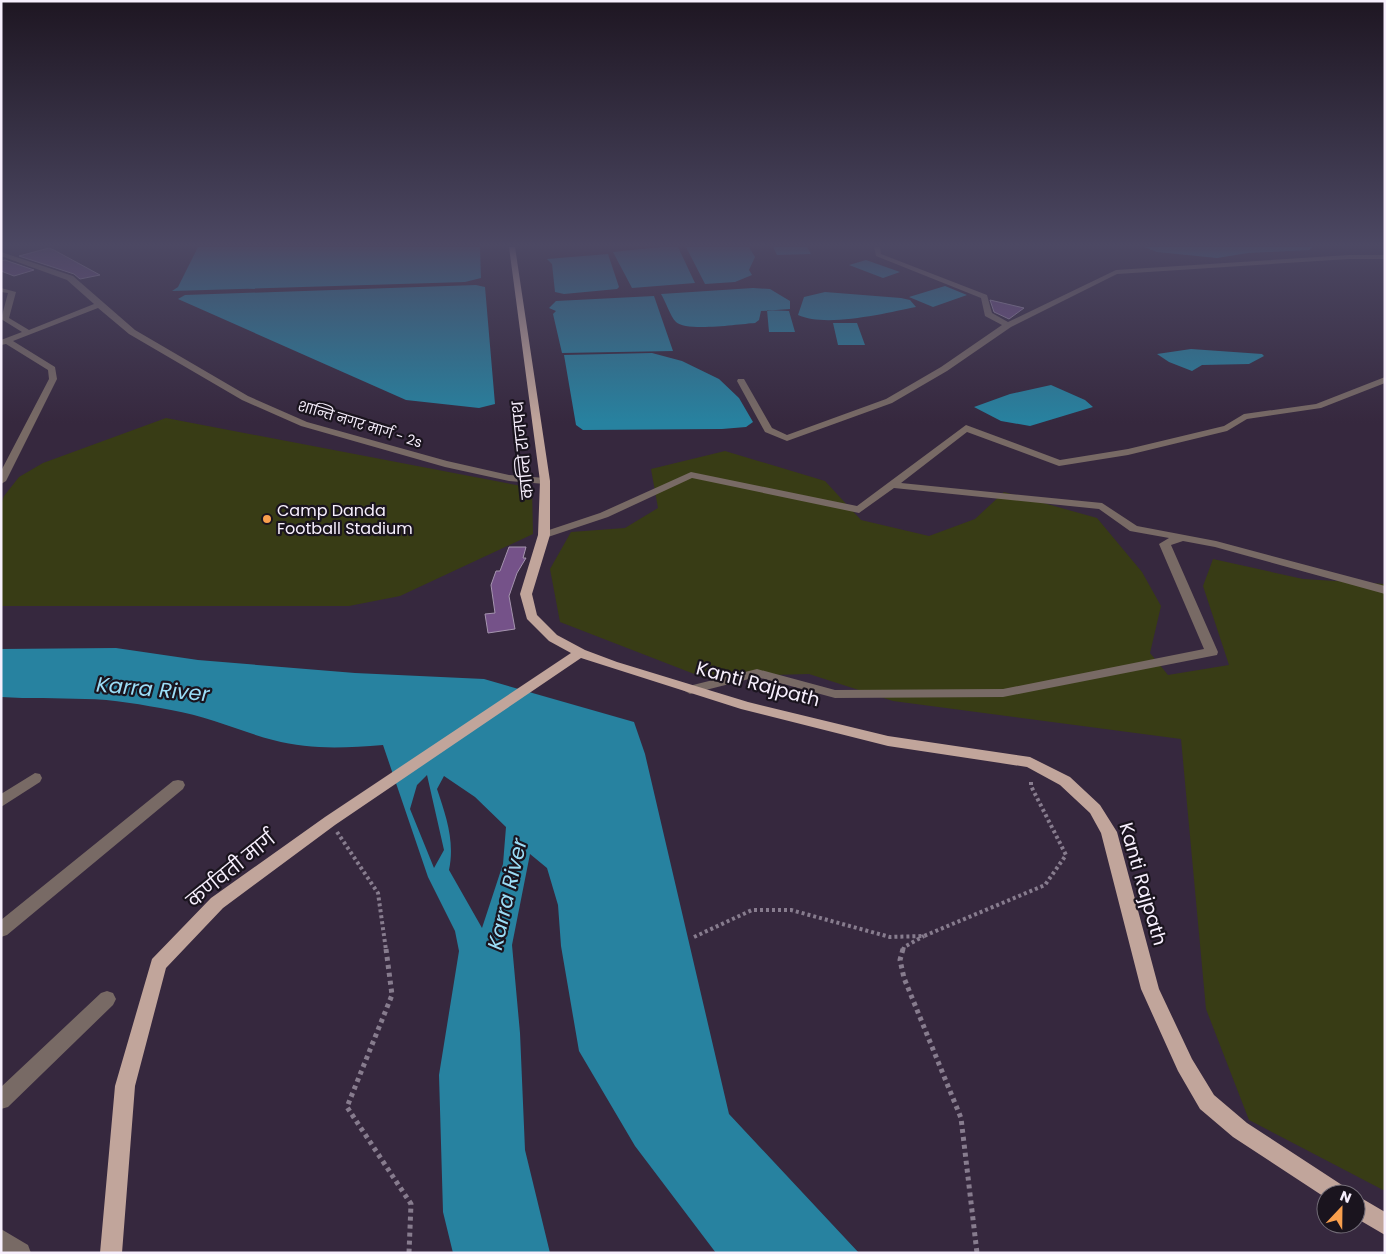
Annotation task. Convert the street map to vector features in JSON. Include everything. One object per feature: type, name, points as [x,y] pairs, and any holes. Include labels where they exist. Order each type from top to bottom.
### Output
[{"type":"main road","name":"कान्ति राजपथ","points":[[520,306],[544,481],[544,535],[526,594],[531,616],[553,638],[580,653]]},
{"type":"main road","name":"कर्णवती मार्ग","points":[[111,1253],[125,1086],[158,964],[217,903],[330,821],[580,653]]},
{"type":"main road","name":"Kanti Rajpath","points":[[580,653],[690,690],[888,741],[1030,762],[1065,781],[1094,809],[1109,832],[1150,989],[1185,1065],[1207,1102],[1240,1130],[1323,1184]]},
{"type":"main road","points":[[1366,1212],[1385,1224]]},
{"type":"street","points":[[7,306],[3,319],[27,332]]},
{"type":"street","points":[[4,342],[98,306]]},
{"type":"street","name":"शान्ति नगर मार्ग - 2s","points":[[100,306],[132,332],[245,398],[304,424],[445,464],[509,478],[544,481]]},
{"type":"street","points":[[986,306],[988,314],[1008,325]]},
{"type":"street","points":[[741,381],[768,430],[788,438],[889,401],[944,369],[1008,325],[1048,306]]},
{"type":"street","points":[[1,481],[53,379],[52,369],[4,342]]},
{"type":"street","points":[[544,535],[604,515],[691,475],[859,510],[966,428],[1059,464],[1128,452],[1227,428],[1244,416],[1318,406],[1385,380]]},
{"type":"street","points":[[890,485],[1102,506],[1134,529],[1216,544],[1385,590]]},
{"type":"street","points":[[690,690],[757,673],[835,694],[1004,693],[1212,652],[1165,544],[1182,537]]},
{"type":"street","points":[[1,802],[35,778]]},
{"type":"street","points":[[1,930],[178,785]]},
{"type":"street","points":[[1,1100],[107,1000]]},
{"type":"street","points":[[1,1240],[20,1253]]},
{"type":"path","points":[[977,1253],[961,1118],[904,978],[900,960],[904,948],[924,936],[1045,885],[1066,855],[1031,786],[1030,762]]},
{"type":"path","points":[[330,821],[378,893],[392,995],[347,1107],[411,1204],[409,1253]]},
{"type":"path","points":[[694,937],[752,910],[791,910],[890,937],[924,936]]},
{"type":"green space","name":"Camp Danda Football Stadium","points":[[166,418],[532,488],[533,534],[400,596],[349,606],[1,606],[1,504],[4,496],[19,477],[43,463]]},
{"type":"green space","points":[[725,451],[825,481],[861,520],[929,536],[975,519],[1004,492],[1097,518],[1142,572],[1161,606],[1150,653],[1168,675],[1229,665],[1203,586],[1213,559],[1303,579],[1385,584],[1385,1191],[1249,1120],[1206,1009],[1181,739],[893,701],[809,674],[702,677],[560,622],[550,569],[571,532],[625,528],[658,508],[651,469]]},
{"type":"water","points":[[193,306],[487,306],[495,404],[479,408],[406,400]]},
{"type":"water","points":[[551,306],[657,306],[673,351],[562,353],[553,314],[556,311],[549,308]]},
{"type":"water","points":[[667,306],[790,306],[790,309],[761,311],[759,320],[755,323],[714,327],[682,325],[676,322]]},
{"type":"water","points":[[801,306],[916,307],[873,316],[840,320],[810,319],[798,315]]},
{"type":"water","points":[[767,310],[789,311],[795,332],[769,332]]},
{"type":"water","points":[[833,323],[857,323],[865,345],[838,345]]},
{"type":"water","points":[[1191,349],[1262,354],[1264,356],[1249,364],[1202,365],[1192,371],[1169,362],[1157,354]]},
{"type":"water","points":[[652,353],[682,361],[719,379],[739,398],[753,422],[746,427],[722,429],[583,430],[576,425],[564,355]]},
{"type":"water","points":[[1051,385],[1085,400],[1093,407],[1030,426],[1001,421],[974,407],[1010,394]]},
{"type":"water","name":"Karra River","points":[[116,648],[198,660],[355,673],[484,679],[634,722],[645,754],[729,1114],[859,1253],[716,1253],[635,1146],[579,1051],[561,946],[558,905],[547,868],[530,854],[512,945],[520,1033],[525,1150],[550,1253],[453,1253],[443,1212],[439,1075],[459,951],[455,931],[428,877],[383,745],[314,747],[273,740],[184,713],[139,704],[96,699],[1,697],[1,649]],"holes":[[[427,775],[444,850],[434,868],[410,809],[417,785]],[[444,776],[475,797],[506,827],[503,864],[482,928],[449,870],[451,859],[450,839],[437,789]]]},
{"type":"building","points":[[992,306],[1013,306],[1024,308],[1009,319],[994,312]]},
{"type":"building","points":[[509,547],[526,547],[523,558],[526,558],[517,573],[509,596],[515,629],[488,633],[485,614],[495,613],[491,585],[496,571],[500,571]]},
{"type":"place","name":"Camp Danda Football Stadium","points":[[267,519]]}]
